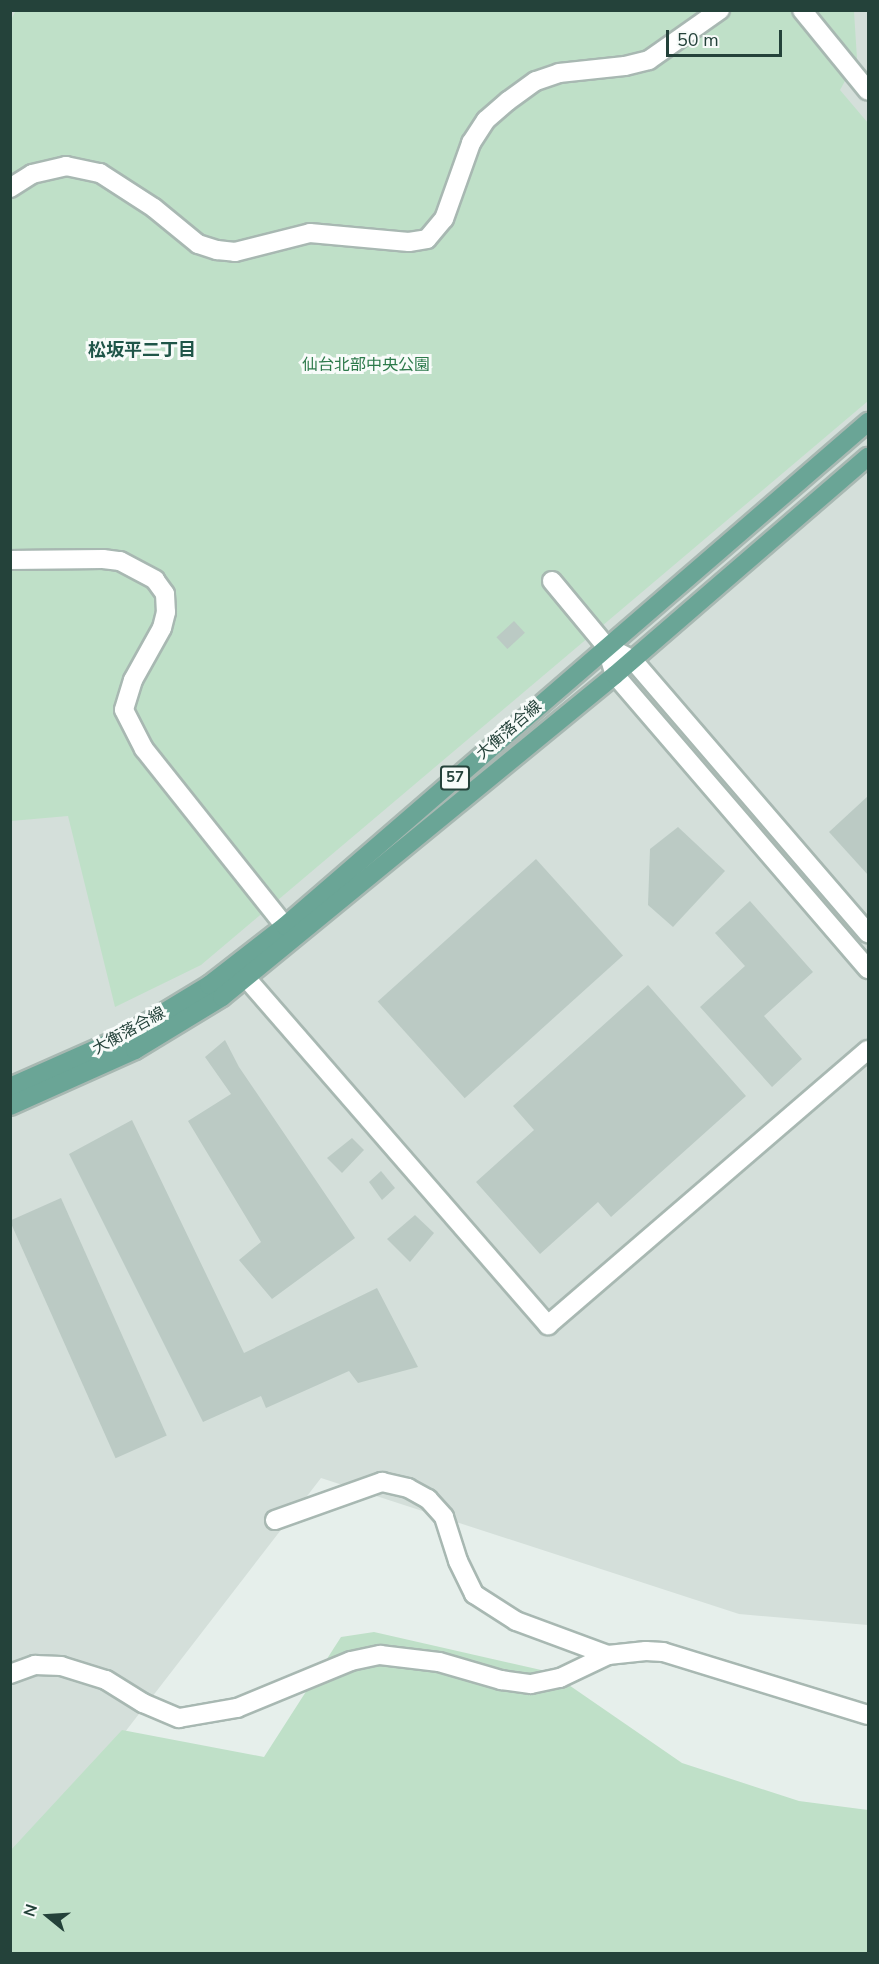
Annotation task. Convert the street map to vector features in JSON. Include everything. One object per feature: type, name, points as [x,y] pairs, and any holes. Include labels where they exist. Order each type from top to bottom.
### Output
[{"type":"main road","name":"大衡落合線","points":[[10,1087],[125,1036],[209,985],[285,926],[606,646],[868,422]]},
{"type":"main road","name":"大衡落合線","points":[[10,1106],[135,1050],[247,979],[615,675],[868,457]]},
{"type":"street","points":[[10,188],[32,174],[66,166],[100,173],[146,202],[198,244],[217,250],[235,252],[310,234],[409,242],[427,239],[444,219],[471,143],[486,120],[508,101],[536,81],[559,73],[625,66],[649,60],[720,10]]},
{"type":"street","points":[[802,10],[868,92]]},
{"type":"street","points":[[10,560],[103,559],[128,565],[155,580],[165,594],[166,612],[162,628],[133,680],[124,710],[144,749],[285,926]]},
{"type":"street","points":[[552,581],[606,646],[615,675],[868,969]]},
{"type":"street","points":[[606,646],[632,659],[868,933]]},
{"type":"street","points":[[247,979],[548,1325],[868,1050]]},
{"type":"street","points":[[275,1520],[382,1482],[408,1488],[428,1499],[444,1517],[458,1561],[474,1594],[516,1621],[608,1654],[663,1652],[868,1715]]},
{"type":"street","points":[[10,1674],[35,1665],[61,1666],[106,1680],[143,1703],[179,1718],[237,1708],[351,1661],[380,1655],[439,1662],[501,1680],[531,1684],[560,1677],[608,1654]]},
{"type":"shaded area","points":[[11,11],[868,11],[868,1625],[739,1614],[321,1478],[98,1767],[11,1954]]},
{"type":"green space","name":"仙台北部中央公園","points":[[16,10],[854,11],[857,59],[840,90],[868,123],[868,401],[201,965],[115,1007],[68,816],[11,821],[10,22]]},
{"type":"green space","points":[[374,1632],[550,1672],[682,1763],[799,1801],[868,1810],[868,1953],[11,1953],[10,1851],[122,1730],[264,1757],[341,1637]]},
{"type":"building","points":[[514,621],[525,633],[507,649],[496,637]]},
{"type":"building","points":[[868,796],[868,875],[829,832]]},
{"type":"building","points":[[678,827],[725,871],[673,927],[648,905],[650,849]]},
{"type":"building","points":[[536,859],[623,956],[465,1098],[378,1002]]},
{"type":"building","points":[[750,901],[813,972],[764,1016],[802,1059],[772,1087],[700,1007],[745,966],[715,933]]},
{"type":"building","points":[[648,985],[746,1096],[611,1217],[598,1202],[540,1254],[476,1182],[534,1130],[513,1106]]},
{"type":"building","points":[[225,1040],[239,1067],[355,1238],[272,1299],[239,1260],[261,1242],[188,1121],[231,1094],[205,1057]]},
{"type":"building","points":[[132,1120],[244,1353],[377,1288],[418,1367],[358,1383],[349,1371],[266,1408],[261,1396],[203,1422],[69,1154]]},
{"type":"building","points":[[352,1138],[364,1150],[342,1173],[327,1158]]},
{"type":"building","points":[[381,1171],[395,1188],[382,1200],[369,1182]]},
{"type":"building","points":[[61,1198],[167,1436],[116,1458],[10,1221]]},
{"type":"building","points":[[415,1215],[434,1233],[410,1262],[387,1239]]},
{"type":"district","name":"松坂平二丁目","points":[[142,350]]}]
